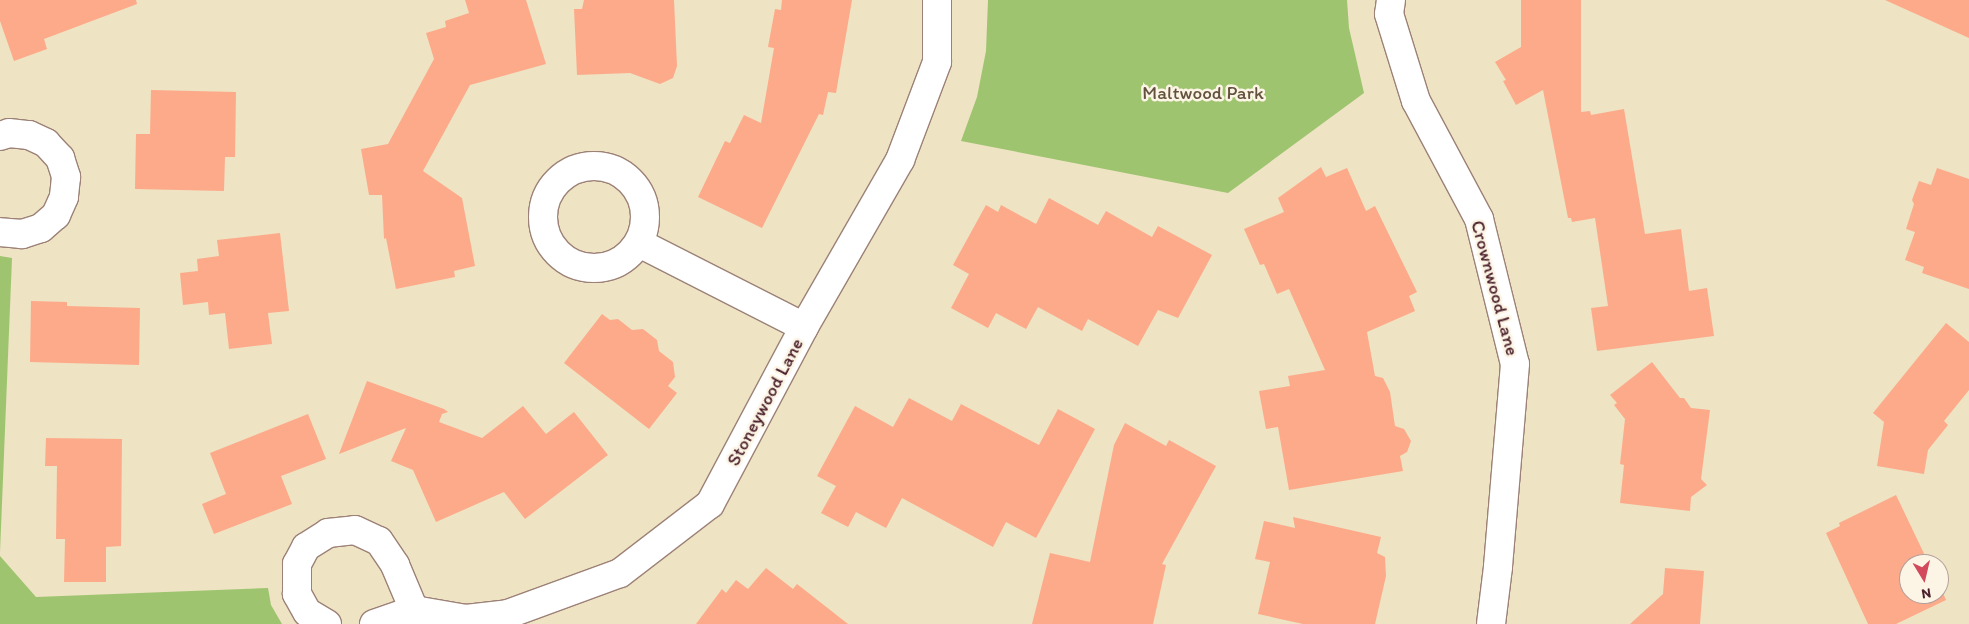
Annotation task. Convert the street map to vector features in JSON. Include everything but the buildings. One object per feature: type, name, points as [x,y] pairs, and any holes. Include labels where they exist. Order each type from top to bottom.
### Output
[{"type":"street","name":"Stoneywood Lane","points":[[374,624],[414,610],[466,619],[508,614],[620,573],[710,504],[804,327],[900,160],[937,62],[937,0]]},
{"type":"street","name":"Crownwood Lane","points":[[1391,0],[1389,14],[1416,101],[1479,219],[1515,364],[1498,567],[1491,624]]},
{"type":"street","points":[[0,136],[9,133],[29,135],[46,143],[60,158],[66,177],[64,197],[56,214],[41,228],[22,234],[0,232]]},
{"type":"street","points":[[639,243],[804,327]]},
{"type":"street","points":[[327,624],[307,612],[297,594],[297,564],[306,547],[328,533],[356,530],[379,541],[395,565],[414,610]]},
{"type":"green space","name":"Maltwood Park","points":[[988,0],[1347,0],[1349,28],[1364,93],[1228,193],[961,141],[977,97],[986,51]]},
{"type":"green space","points":[[0,256],[12,258],[0,552]]},
{"type":"green space","points":[[0,556],[36,597],[268,588],[271,605],[282,624],[0,624]]}]
